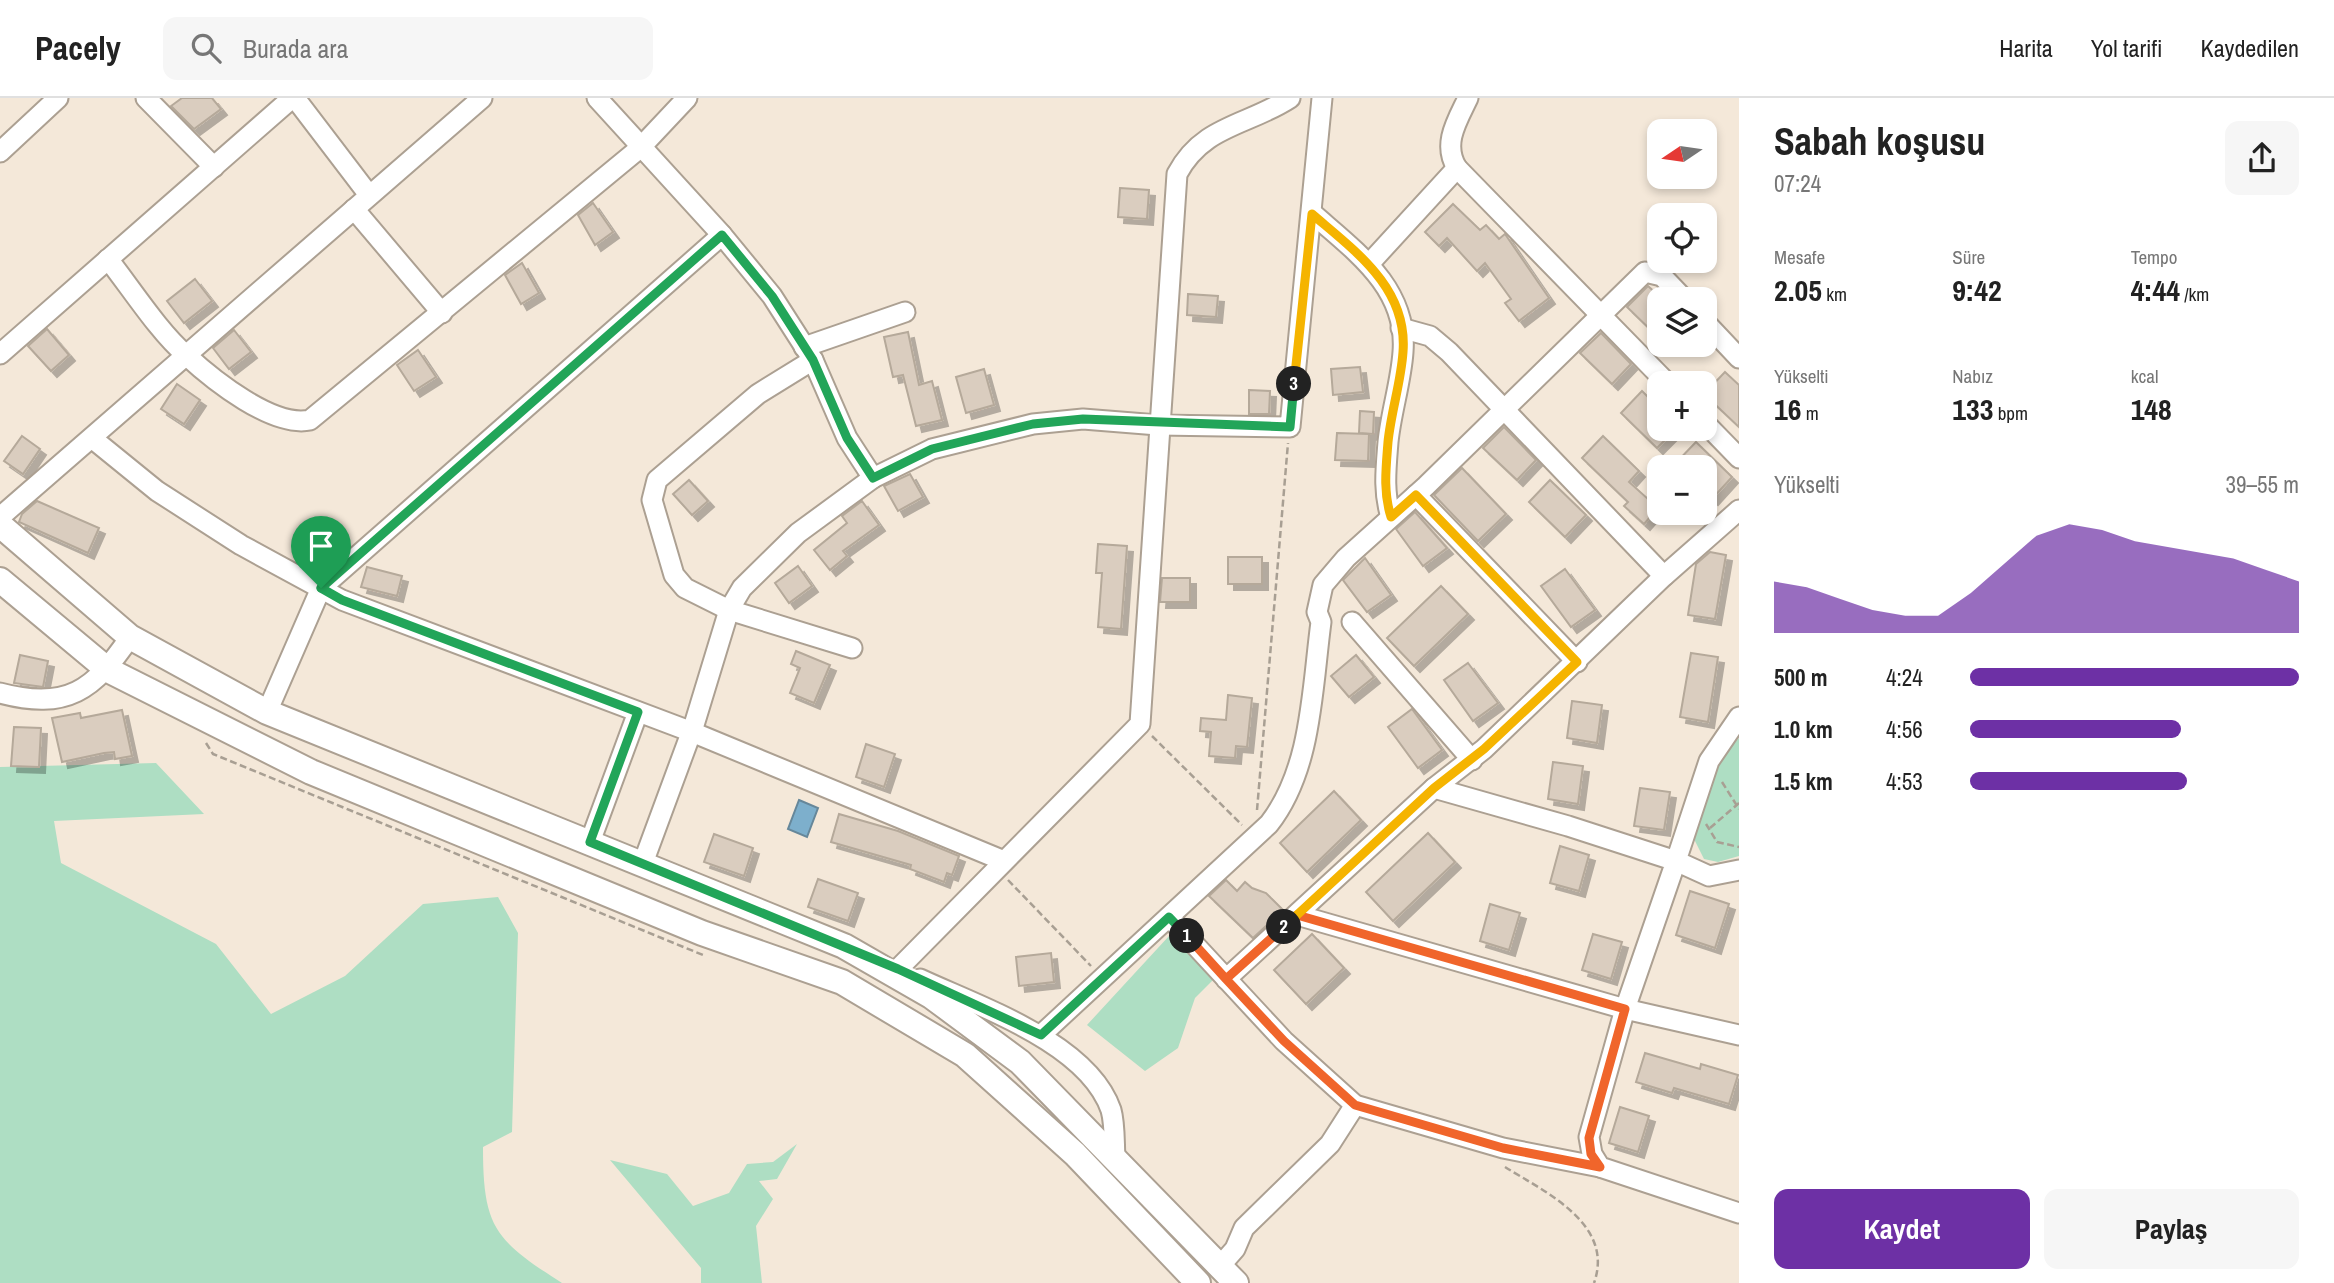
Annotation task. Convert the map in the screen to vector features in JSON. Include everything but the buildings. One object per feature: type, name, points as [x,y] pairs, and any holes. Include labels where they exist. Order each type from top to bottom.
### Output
[{"type":"main road","points":[[0,525],[131,637],[267,712],[844,946],[931,996],[1020,1062],[1228,1275]]},
{"type":"main road","points":[[0,580],[108,670],[311,772],[702,933],[842,982],[965,1055],[1075,1154],[1198,1283]]},
{"type":"street","points":[[0,152],[58,98]]},
{"type":"street","points":[[146,98],[214,167]]},
{"type":"street","points":[[0,354],[293,98],[369,195]]},
{"type":"street","points":[[0,517],[93,439],[184,355],[482,98]]},
{"type":"street","points":[[597,98],[722,235],[772,296],[808,353],[847,438],[873,478]]},
{"type":"street","points":[[108,259],[184,355],[263,412],[298,422],[324,411],[442,313],[640,148],[687,98]]},
{"type":"street","points":[[898,969],[1140,724],[1158,425],[1177,174],[1189,152],[1211,136],[1290,98]]},
{"type":"street","points":[[643,863],[691,732],[729,610],[743,588],[798,533],[873,478],[932,449],[1033,424],[1083,419],[1158,425],[1290,427],[1322,98]]},
{"type":"street","points":[[1468,98],[1453,128],[1449,156],[1457,168],[1656,371]]},
{"type":"street","points":[[1369,264],[1457,168]]},
{"type":"street","points":[[354,209],[442,313]]},
{"type":"street","points":[[1312,214],[1369,264],[1398,308],[1403,351],[1390,423],[1385,475],[1386,501],[1391,517]]},
{"type":"street","points":[[267,712],[321,588],[722,235]]},
{"type":"street","points":[[1041,1035],[1254,838],[1284,804],[1295,781],[1321,622],[1317,612],[1323,585],[1346,558],[1416,495],[1645,272],[1662,276],[1673,287]]},
{"type":"street","points":[[852,648],[729,610],[685,588],[674,575],[652,500],[653,488],[657,480],[808,353],[905,312]]},
{"type":"street","points":[[1401,328],[1430,336],[1504,408],[1664,576]]},
{"type":"street","points":[[1717,335],[1739,358]]},
{"type":"street","points":[[1717,435],[1739,458]]},
{"type":"street","points":[[93,439],[157,491],[241,545],[342,600],[691,732],[1001,865]]},
{"type":"street","points":[[1416,495],[1577,662]]},
{"type":"street","points":[[1226,979],[1434,788],[1472,760],[1664,576],[1739,510]]},
{"type":"street","points":[[1352,622],[1472,760]]},
{"type":"street","points":[[0,693],[16,697],[57,699],[83,690],[108,670],[131,637]]},
{"type":"street","points":[[590,842],[638,712]]},
{"type":"street","points":[[1600,1167],[1591,1154],[1589,1138],[1625,1009],[1709,761],[1739,718]]},
{"type":"street","points":[[1434,788],[1568,826],[1676,861],[1709,876],[1739,870]]},
{"type":"street","points":[[1297,915],[1625,1009],[1739,1035]]},
{"type":"street","points":[[1169,917],[1284,1041],[1355,1105],[1503,1148],[1600,1167],[1739,1213]]},
{"type":"street","points":[[844,946],[1041,1035],[1096,1080],[1111,1111],[1115,1158]]},
{"type":"street","points":[[1228,1275],[1244,1228],[1330,1143],[1355,1105]]},
{"type":"path","points":[[1254,838],[1290,427]]},
{"type":"path","points":[[1140,724],[1254,838]]},
{"type":"path","points":[[1709,830],[1738,806],[1717,776]]},
{"type":"path","points":[[1704,821],[1717,842],[1739,847]]},
{"type":"path","points":[[1001,865],[1103,978]]},
{"type":"path","points":[[1497,1161],[1571,1208],[1596,1244],[1594,1283]]},
{"type":"green space","points":[[1739,738],[1739,856],[1718,862],[1704,859],[1692,835],[1721,757]]},
{"type":"green space","points":[[156,763],[204,814],[54,821],[61,863],[216,944],[271,1014],[345,976],[423,904],[498,897],[518,933],[512,1132],[483,1147],[486,1196],[497,1229],[508,1242],[521,1255],[562,1283],[0,1283],[0,767]]},
{"type":"green space","points":[[1169,936],[1218,975],[1195,998],[1178,1048],[1145,1071],[1087,1025]]},
{"type":"green space","points":[[797,1144],[777,1179],[759,1181],[773,1199],[756,1226],[762,1283],[701,1283],[701,1268],[610,1160],[667,1174],[693,1206],[729,1193],[747,1164],[773,1162]]},
{"type":"water","points":[[799,800],[818,808],[807,837],[788,829]]},
{"type":"route","points":[[321,588],[342,600],[638,712],[590,842],[898,969],[1041,1035],[1169,917],[1226,979],[1297,915],[1625,1009],[1589,1138],[1591,1154],[1600,1167],[1503,1148],[1355,1105],[1284,1041],[1226,979],[1434,788],[1472,760],[1577,662],[1416,495],[1391,517],[1385,486],[1390,423],[1403,351],[1398,308],[1388,289],[1369,264],[1312,214],[1290,427],[1158,425],[1083,419],[1033,424],[932,449],[895,464],[873,478],[847,438],[813,360],[772,296],[722,235],[321,588]]}]
